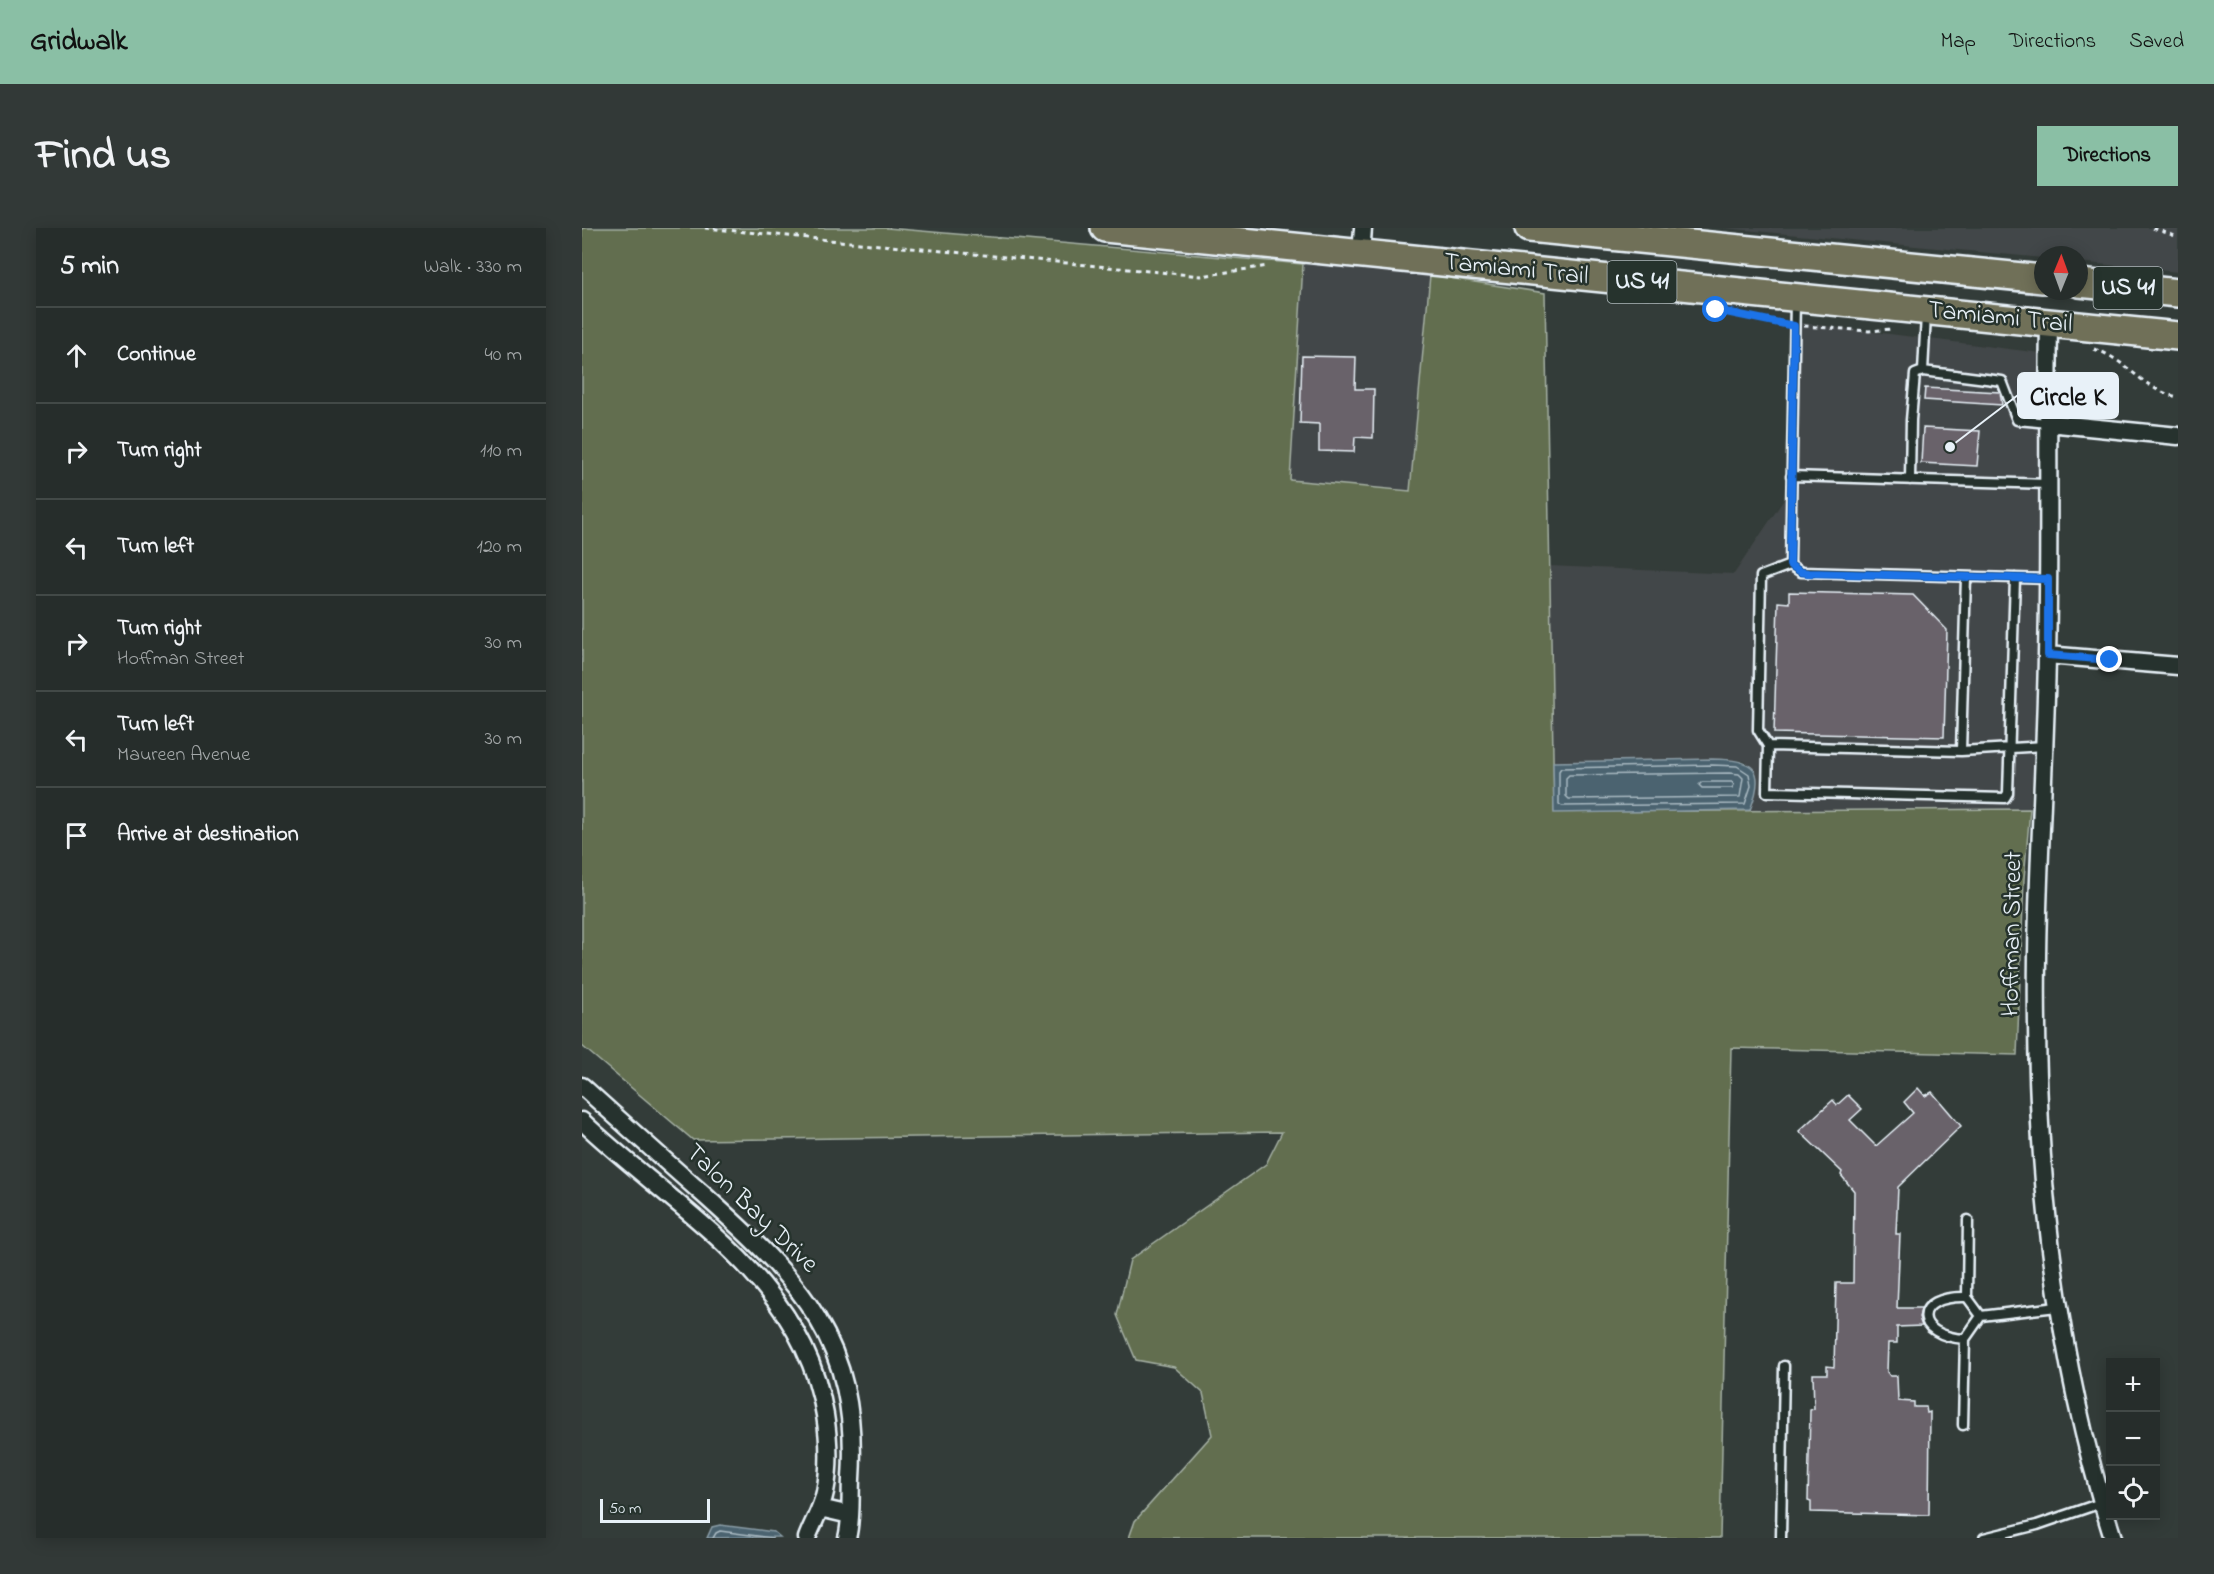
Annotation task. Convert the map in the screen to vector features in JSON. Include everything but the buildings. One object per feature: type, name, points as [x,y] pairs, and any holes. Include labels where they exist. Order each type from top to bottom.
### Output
[{"type":"main road","name":"Tamiami Trail","points":[[1105,228],[1362,241],[1795,298],[1926,321],[2049,324],[2178,336]]},
{"type":"main road","name":"Tamiami Trail","points":[[1535,228],[2034,278]]},
{"type":"main road","name":"Tamiami Trail","points":[[2088,284],[2178,293]]},
{"type":"street","name":"Hoffman Street","points":[[2049,324],[2048,655],[2037,1023],[2040,1140],[2058,1307],[2079,1419],[2101,1503],[2113,1538]]},
{"type":"street","points":[[2048,423],[2178,436]]},
{"type":"street","points":[[2048,655],[2178,666]]},
{"type":"street","name":"Talon Bay Drive","points":[[582,1086],[756,1242],[793,1281],[812,1309],[833,1351],[846,1392],[852,1440],[850,1515],[847,1538]]},
{"type":"street","name":"Talon Bay Drive","points":[[582,1121],[747,1266],[784,1308],[804,1345],[823,1402],[828,1460],[826,1490],[807,1538]]},
{"type":"street","points":[[820,1508],[850,1515]]},
{"type":"lane","points":[[1790,565],[1795,298]]},
{"type":"lane","points":[[1923,370],[1926,321]]},
{"type":"lane","points":[[1911,480],[1911,420],[1915,374],[1923,370],[2002,381],[2017,420],[2048,423]]},
{"type":"lane","points":[[1791,476],[2048,484]]},
{"type":"lane","points":[[1790,565],[1801,572],[2048,579]]},
{"type":"lane","points":[[1790,565],[1761,576],[1758,730],[1768,746],[1767,792],[2001,799],[2008,793],[2015,579]]},
{"type":"lane","points":[[1961,751],[1966,577]]},
{"type":"lane","points":[[1768,746],[1961,751],[2044,746]]},
{"type":"lane","points":[[1968,1220],[1967,1297],[1981,1316]]},
{"type":"lane","points":[[1965,1339],[1946,1338],[1938,1334],[1927,1324],[1926,1315],[1928,1307],[1935,1300],[1967,1297]]},
{"type":"lane","points":[[1963,1425],[1965,1339],[1981,1316],[2058,1307]]},
{"type":"lane","points":[[1780,1538],[1784,1366]]},
{"type":"lane","points":[[1984,1538],[2037,1525],[2101,1503]]},
{"type":"path","points":[[705,228],[1201,276],[1272,265]]},
{"type":"path","points":[[2153,228],[2178,237]]},
{"type":"path","points":[[1728,312],[1794,326],[1869,331],[1902,328],[1926,321]]},
{"type":"path","points":[[2091,349],[2109,354],[2148,387],[2178,397]]},
{"type":"shaded area","points":[[1724,228],[2178,228],[2178,272],[2088,263],[2088,246],[2034,246],[2034,257]]},
{"type":"shaded area","points":[[1303,264],[1355,265],[1430,275],[1410,491],[1290,480]]},
{"type":"shaded area","points":[[1794,322],[2041,353],[2040,654],[2030,809],[1750,810],[1755,798],[1746,762],[1738,760],[1553,762],[1549,566],[1734,574],[1791,489]]},
{"type":"green space","points":[[582,228],[887,228],[1303,264],[1290,480],[1410,491],[1430,275],[1545,293],[1554,812],[2030,809],[2024,879],[2017,1055],[1731,1048],[1720,1538],[1129,1538],[1135,1521],[1212,1435],[1203,1393],[1174,1367],[1136,1360],[1117,1315],[1130,1260],[1266,1164],[1282,1132],[693,1140],[582,1046]]},
{"type":"water","points":[[1712,759],[1738,761],[1753,769],[1757,775],[1757,784],[1750,810],[1554,813],[1553,762]]},
{"type":"water","points":[[720,1525],[774,1532],[780,1537],[707,1538],[712,1527]]},
{"type":"place","name":"Circle K","points":[[1950,447]]},
{"type":"route","points":[[1716,310],[1794,326],[1790,565],[1801,572],[1808,573],[2048,579],[2048,655],[2110,660]]}]
